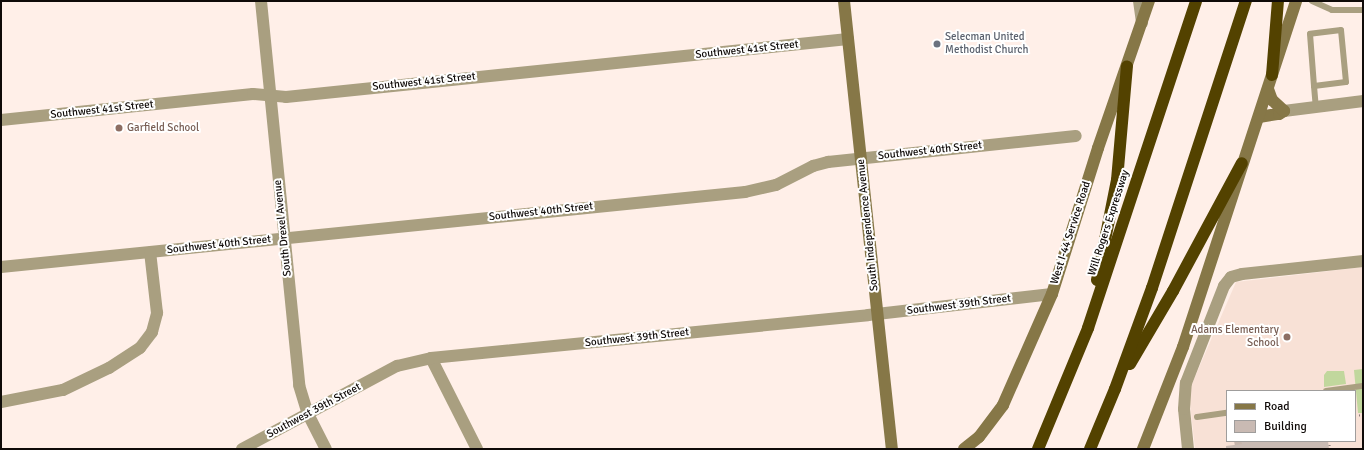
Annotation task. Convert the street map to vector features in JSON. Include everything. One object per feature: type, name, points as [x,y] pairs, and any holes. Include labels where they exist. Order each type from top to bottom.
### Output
[{"type":"highway","name":"Will Rogers Expressway","points":[[1038,449],[1088,328],[1196,1]]},
{"type":"highway","points":[[1090,449],[1115,389],[1152,288],[1246,1]]},
{"type":"highway","points":[[1272,75],[1278,1]]},
{"type":"highway","points":[[1088,328],[1117,180],[1127,66]]},
{"type":"highway","points":[[1115,389],[1173,291],[1242,163]]},
{"type":"street","name":"South Drexel Avenue","points":[[261,1],[299,385],[308,414],[326,449]]},
{"type":"street","name":"South Independence Avenue","points":[[844,1],[892,449]]},
{"type":"street","points":[[1139,1],[1142,23]]},
{"type":"street","name":"West I-44 Service Road","points":[[964,449],[979,437],[1003,405],[1052,294],[1098,148],[1149,1]]},
{"type":"street","points":[[1143,449],[1183,347],[1296,1]]},
{"type":"street","name":"Southwest 41st Street","points":[[1,120],[253,94],[286,96],[848,39]]},
{"type":"street","points":[[1268,89],[1272,100],[1284,110]]},
{"type":"street","points":[[1259,117],[1279,114],[1284,110],[1363,101]]},
{"type":"street","name":"Southwest 40th Street","points":[[1,267],[754,191],[776,185],[813,166],[861,159],[1076,136]]},
{"type":"street","points":[[1,402],[63,390],[129,357],[140,348],[152,332],[157,313],[150,252]]},
{"type":"street","points":[[1188,449],[1184,409],[1186,383],[1224,286],[1231,278],[1242,274],[1363,261]]},
{"type":"street","name":"Southwest 39th Street","points":[[242,449],[397,366],[431,358],[878,314],[1052,294]]},
{"type":"street","points":[[431,358],[477,449]]},
{"type":"lane","points":[[1312,1],[1332,10],[1363,10]]},
{"type":"lane","points":[[1314,86],[1346,82],[1341,30],[1310,34],[1314,86],[1316,107]]},
{"type":"lane","points":[[1333,390],[1363,386]]},
{"type":"lane","points":[[1198,417],[1226,413]]},
{"type":"shaded area","name":"Adams Elementary School","points":[[1363,267],[1363,449],[1195,449],[1189,395],[1191,386],[1236,282]]},
{"type":"green space","points":[[1363,369],[1363,413],[1358,413],[1354,370]]},
{"type":"green space","points":[[1327,371],[1344,371],[1346,384],[1324,387],[1324,375]]},
{"type":"building","points":[[1241,442],[1328,442],[1329,449],[1226,449],[1226,446],[1242,444]]},
{"type":"place","name":"Selecman United Methodist Church","points":[[937,44]]},
{"type":"place","name":"Garfield School","points":[[119,128]]},
{"type":"place","name":"Adams Elementary School","points":[[1287,337]]}]
